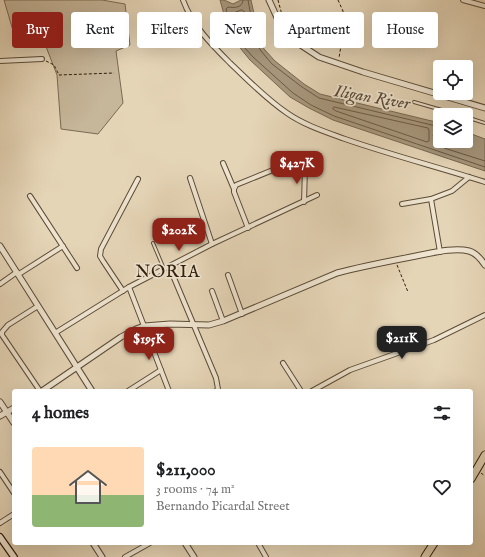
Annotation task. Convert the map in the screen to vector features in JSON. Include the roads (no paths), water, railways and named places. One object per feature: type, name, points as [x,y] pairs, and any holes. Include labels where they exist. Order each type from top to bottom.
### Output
[{"type":"highway","points":[[473,476],[485,455]]},
{"type":"highway","points":[[426,557],[433,545]]},
{"type":"main road","points":[[0,537],[14,557]]},
{"type":"street","points":[[183,0],[187,11],[212,45],[255,87],[287,114],[314,127],[359,144],[485,182]]},
{"type":"street","points":[[269,0],[279,22],[290,38],[319,57],[485,108]]},
{"type":"street","points":[[463,0],[485,6]]},
{"type":"street","points":[[0,61],[42,59]]},
{"type":"street","points":[[234,189],[236,185],[300,159],[304,161],[305,168],[304,202]]},
{"type":"street","points":[[223,163],[248,228]]},
{"type":"street","points":[[402,204],[431,199],[452,191],[469,177]]},
{"type":"street","points":[[190,178],[212,244]]},
{"type":"street","points":[[123,291],[103,261],[100,252],[138,179]]},
{"type":"street","points":[[55,333],[129,287],[212,244],[317,195]]},
{"type":"street","points":[[30,196],[77,268]]},
{"type":"street","points":[[431,199],[440,252]]},
{"type":"street","points":[[0,246],[91,389]]},
{"type":"street","points":[[0,284],[63,246]]},
{"type":"street","points":[[44,389],[78,368],[121,337],[144,326],[170,324],[209,325],[242,314],[337,273],[395,260],[460,250],[470,251],[477,255],[485,264]]},
{"type":"street","points":[[169,266],[216,378],[217,389]]},
{"type":"street","points":[[228,275],[242,314]]},
{"type":"street","points":[[129,287],[168,389]]},
{"type":"street","points":[[212,291],[223,321]]},
{"type":"street","points":[[38,306],[8,325],[4,329],[2,335],[40,389]]},
{"type":"street","points":[[316,389],[350,370],[434,340],[485,315]]},
{"type":"street","points":[[284,363],[300,389]]},
{"type":"street","points":[[131,389],[161,370]]},
{"type":"street","points":[[0,402],[12,420]]},
{"type":"street","points":[[0,416],[12,409]]},
{"type":"street","points":[[0,472],[12,490]]},
{"type":"street","points":[[0,523],[12,515]]},
{"type":"street","points":[[94,545],[102,557]]},
{"type":"street","points":[[125,557],[146,545]]},
{"type":"street","points":[[186,545],[194,557]]},
{"type":"street","points":[[259,545],[266,557]]},
{"type":"lane","points":[[414,102],[435,108]]},
{"type":"lane","points":[[473,119],[485,123]]},
{"type":"lane","points":[[153,243],[164,269]]},
{"type":"water","points":[[220,0],[233,4],[241,0],[251,0],[254,12],[223,12]]},
{"type":"water","points":[[264,48],[275,61],[304,84],[320,94],[433,121],[433,148],[473,148],[473,135],[485,139],[485,171],[333,120],[309,108],[290,97],[250,60],[241,49]]},
{"type":"district","name":"NORIA","points":[[168,272]]},
{"type":"water label","name":"Iligan River","points":[[372,98]]}]
